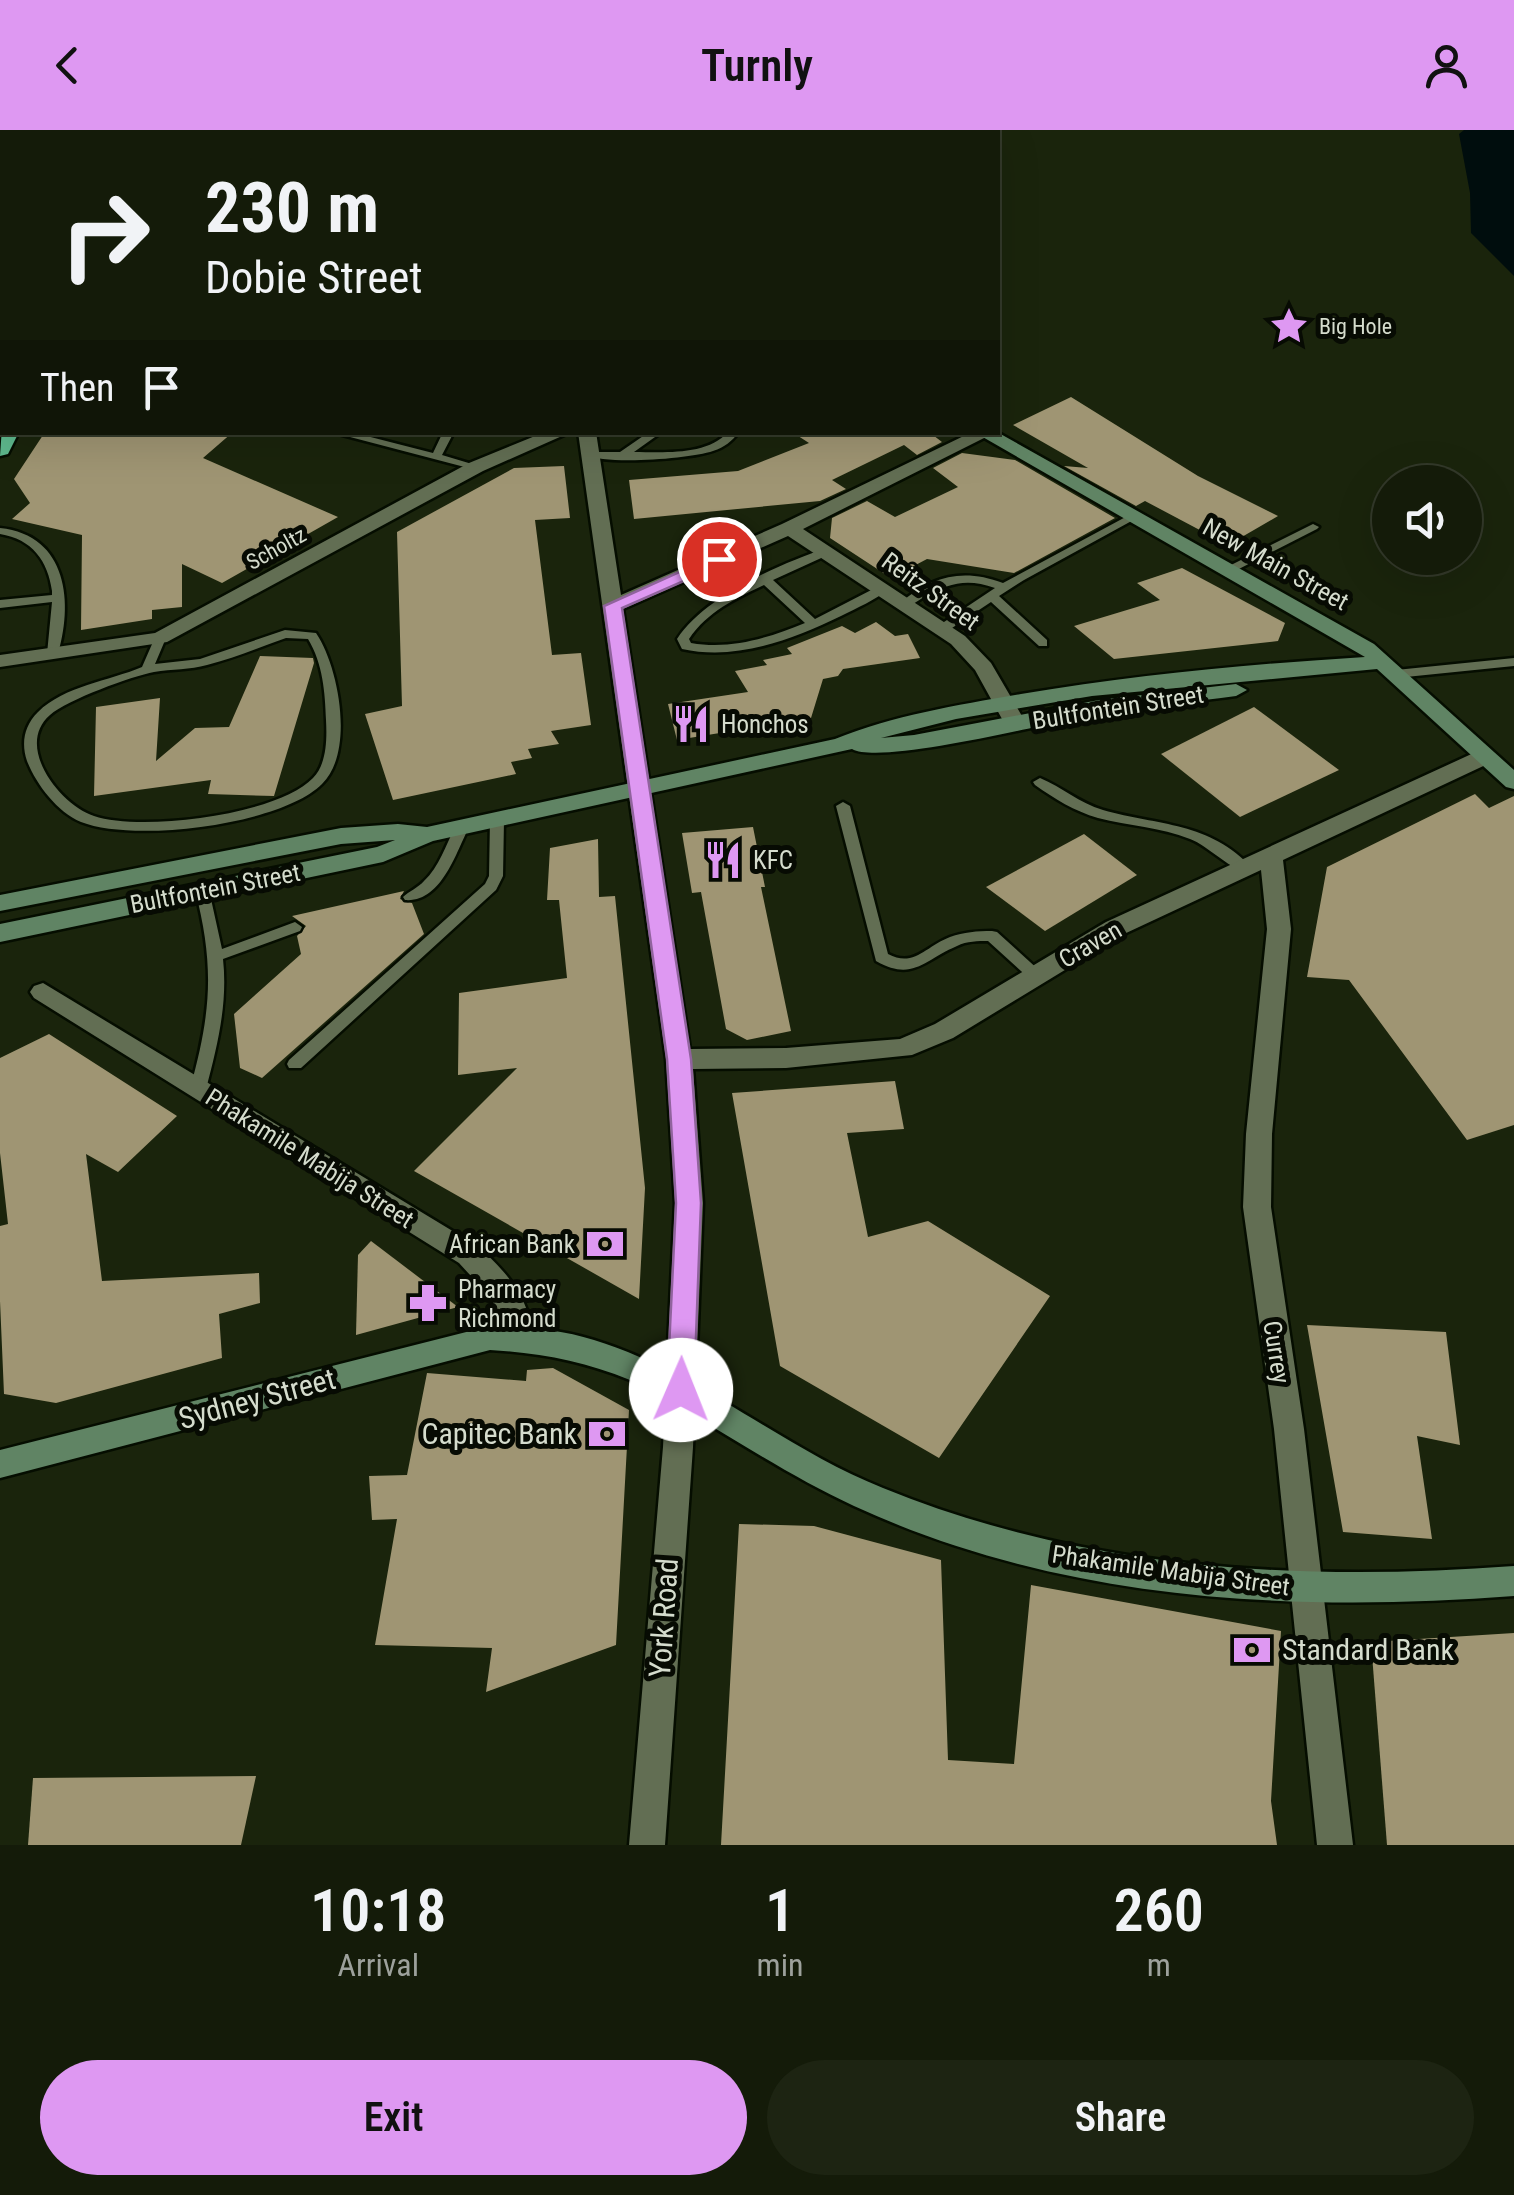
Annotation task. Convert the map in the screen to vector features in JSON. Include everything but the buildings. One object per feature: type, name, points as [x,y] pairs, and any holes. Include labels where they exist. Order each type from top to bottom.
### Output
[{"type":"street","name":"Scholtz","points":[[0,661],[160,638],[476,467],[555,435]]},
{"type":"street","points":[[613,606],[789,528],[980,435]]},
{"type":"street","name":"New Main Street","points":[[988,435],[1341,632],[1389,668],[1514,782]]},
{"type":"street","name":"York Road","points":[[589,444],[679,1059],[688,1203],[681,1390],[647,1845]]},
{"type":"street","name":"Reitz Street","points":[[789,528],[942,629],[984,666],[1010,714]]},
{"type":"street","name":"Bultfontein Street","points":[[0,932],[383,854],[427,834],[841,745],[914,742],[1010,714],[1389,668]]},
{"type":"street","name":"Craven","points":[[679,1059],[786,1058],[903,1048],[944,1031],[1115,928],[1486,756]]},
{"type":"street","name":"Bultfontein Street","points":[[0,903],[341,836],[427,834]]},
{"type":"street","name":"Currey","points":[[1259,864],[1280,930],[1259,1134],[1257,1207],[1290,1429],[1335,1845]]},
{"type":"street","name":"Phakamile Mabija Street","points":[[43,992],[469,1255],[507,1296],[515,1312],[515,1337],[557,1340],[601,1354],[681,1390],[797,1463],[944,1527],[1092,1564],[1244,1586],[1307,1589],[1514,1581]]},
{"type":"street","name":"Sydney Street","points":[[0,1464],[490,1338],[515,1337]]},
{"type":"lane","points":[[348,435],[476,467]]},
{"type":"lane","points":[[436,457],[447,435]]},
{"type":"lane","points":[[624,454],[652,435]]},
{"type":"lane","points":[[589,444],[624,454],[699,451],[722,445],[731,435]]},
{"type":"lane","points":[[942,629],[1005,588],[1133,516]]},
{"type":"lane","points":[[1229,570],[1313,527]]},
{"type":"lane","points":[[0,531],[20,536],[49,554],[56,568],[53,654]]},
{"type":"lane","points":[[0,540],[20,536]]},
{"type":"lane","points":[[826,552],[706,611],[687,629],[683,639],[686,646],[718,650],[742,647],[812,623],[883,589]]},
{"type":"lane","points":[[906,603],[958,576],[980,577],[1005,588]]},
{"type":"lane","points":[[767,581],[812,623]]},
{"type":"lane","points":[[992,596],[1042,642]]},
{"type":"lane","points":[[0,604],[57,598]]},
{"type":"lane","points":[[147,669],[202,663],[286,634],[312,636],[321,648],[331,693],[334,731],[328,765],[317,783],[292,796],[252,811],[194,824],[143,828],[84,818],[61,801],[31,759],[30,738],[39,717],[60,702],[147,669],[160,638]]},
{"type":"lane","points":[[1389,668],[1514,662]]},
{"type":"lane","points":[[1040,782],[1096,816],[1204,839],[1259,864]]},
{"type":"lane","points":[[843,806],[881,957],[891,964],[908,966],[958,939],[992,936],[1036,976]]},
{"type":"lane","points":[[295,1064],[491,887],[496,876],[497,820]]},
{"type":"lane","points":[[410,897],[424,892],[435,880],[462,827]]},
{"type":"lane","points":[[198,1089],[216,1024],[217,956],[202,890]]},
{"type":"lane","points":[[217,956],[295,926]]},
{"type":"shaded area","points":[[1464,130],[1514,130],[1514,276],[1471,233],[1470,193],[1459,134]]},
{"type":"place","name":"Big Hole","points":[[1289,326]]},
{"type":"place","name":"Honchos","points":[[691,724]]},
{"type":"place","name":"KFC","points":[[723,860]]},
{"type":"place","name":"African Bank","points":[[605,1244]]},
{"type":"place","name":"Pharmacy Richmond","points":[[428,1303]]},
{"type":"place","name":"Capitec Bank","points":[[607,1434]]},
{"type":"place","name":"Standard Bank","points":[[1252,1650]]},
{"type":"route","points":[[681,1390],[688,1203],[679,1059],[613,606],[719,559]]}]
